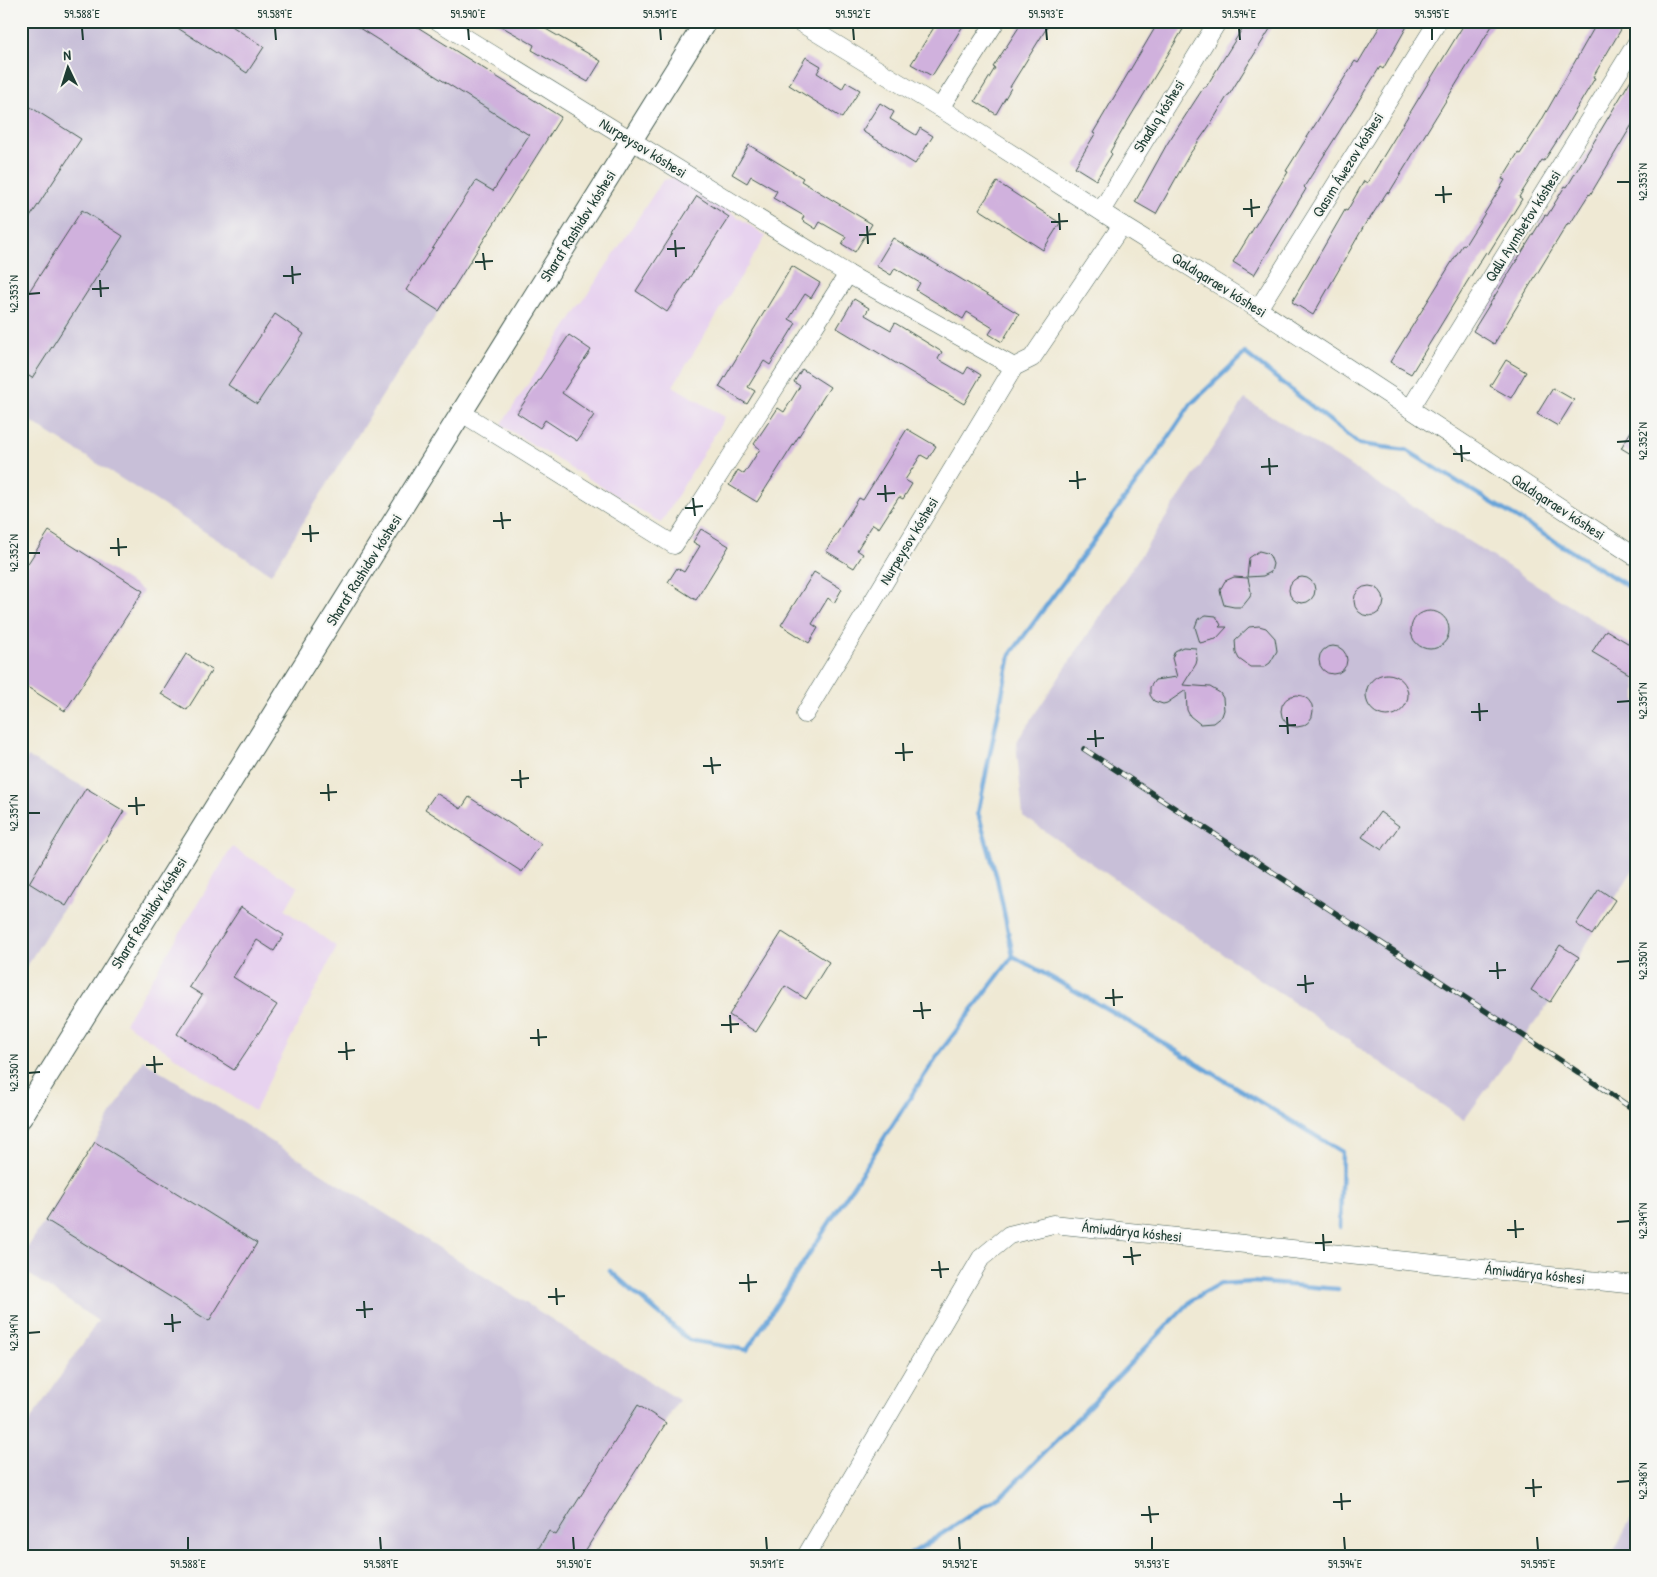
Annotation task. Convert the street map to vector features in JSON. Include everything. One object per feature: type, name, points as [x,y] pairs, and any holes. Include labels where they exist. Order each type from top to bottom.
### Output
[{"type":"street","name":"Nurpeysov kóshesi","points":[[438,21],[848,274],[1014,367]]},
{"type":"street","name":"Sharaf Rashidov kóshesi","points":[[21,1118],[706,21]]},
{"type":"street","name":"Qaldıqaraev kóshesi","points":[[798,21],[940,108],[1122,225],[1258,309],[1636,558]]},
{"type":"street","points":[[940,108],[996,21]]},
{"type":"street","name":"Shadlıq kóshesi","points":[[1101,211],[1218,21]]},
{"type":"street","name":"Qasım Áwezov kóshesi","points":[[1258,309],[1438,21]]},
{"type":"street","name":"Qallı Ayımbetov kóshesi","points":[[1410,409],[1636,44]]},
{"type":"street","name":"Nurpeysov kóshesi","points":[[805,714],[1014,367],[1032,358],[1122,225]]},
{"type":"street","points":[[462,414],[674,546],[848,274]]},
{"type":"street","name":"Ámiwdárya kóshesi","points":[[806,1556],[981,1258],[1009,1235],[1053,1224],[1636,1285]]},
{"type":"shaded area","points":[[21,21],[408,21],[561,117],[439,311],[396,374],[271,574],[21,415]]},
{"type":"shaded area","points":[[678,177],[766,236],[673,386],[725,417],[661,523],[501,425],[663,180]]},
{"type":"shaded area","points":[[1245,399],[1636,648],[1636,865],[1550,1002],[1464,1120],[1023,816],[1016,742]]},
{"type":"shaded area","points":[[28,757],[124,811],[21,975],[21,768]]},
{"type":"shaded area","points":[[232,847],[298,887],[285,910],[337,947],[254,1111],[125,1023]]},
{"type":"shaded area","points":[[143,1060],[679,1400],[582,1556],[21,1556],[21,1434],[98,1321],[21,1269],[21,1258],[95,1142]]},
{"type":"shaded area","points":[[1636,1510],[1636,1556],[1611,1556]]},
{"type":"building","points":[[167,21],[224,21],[264,47],[247,73]]},
{"type":"building","points":[[348,21],[408,21],[561,117],[439,311],[406,290],[476,181],[493,191],[529,135]]},
{"type":"building","points":[[492,21],[532,21],[601,61],[588,82],[532,50],[534,45]]},
{"type":"building","points":[[938,21],[966,21],[932,76],[911,64]]},
{"type":"building","points":[[1023,21],[1051,21],[1010,87],[996,114],[975,101],[995,68],[993,67]]},
{"type":"building","points":[[1159,21],[1188,21],[1129,119],[1110,152],[1112,154],[1096,180],[1075,167]]},
{"type":"building","points":[[1247,21],[1275,21],[1189,155],[1156,214],[1135,202],[1167,144],[1204,87],[1206,87]]},
{"type":"building","points":[[1383,21],[1410,21],[1383,69],[1380,67],[1304,187],[1306,189],[1254,275],[1233,262],[1288,172],[1286,171],[1355,61],[1358,63]]},
{"type":"building","points":[[1466,21],[1495,21],[1389,193],[1387,192],[1368,219],[1313,315],[1292,302],[1345,210],[1347,211],[1364,181],[1367,183]]},
{"type":"building","points":[[1598,21],[1626,21],[1562,133],[1544,161],[1542,160],[1519,197],[1522,199],[1488,254],[1486,252],[1411,374],[1390,362],[1463,244],[1465,245],[1483,216],[1505,180],[1502,179],[1518,153],[1520,154],[1540,123]]},
{"type":"building","points":[[806,57],[821,66],[817,73],[842,89],[846,82],[860,90],[842,118],[789,85]]},
{"type":"building","points":[[1636,71],[1636,118],[1590,195],[1570,224],[1568,223],[1494,344],[1473,331],[1545,215],[1547,216],[1565,186],[1567,187]]},
{"type":"building","points":[[21,101],[81,139],[21,231]]},
{"type":"building","points":[[880,103],[894,112],[890,119],[916,135],[920,128],[933,136],[915,164],[862,131]]},
{"type":"building","points":[[749,145],[803,178],[801,181],[872,224],[855,252],[842,244],[846,237],[820,222],[816,229],[802,220],[804,216],[773,198],[777,191],[751,176],[747,183],[732,174]]},
{"type":"building","points":[[997,182],[1060,223],[1043,250],[979,209]]},
{"type":"building","points":[[697,196],[729,217],[667,312],[636,291]]},
{"type":"building","points":[[82,210],[123,236],[32,378],[21,371],[21,304]]},
{"type":"building","points":[[893,238],[1019,314],[1002,342],[989,334],[993,328],[967,312],[963,319],[916,290],[920,283],[895,268],[891,275],[876,266]]},
{"type":"building","points":[[792,266],[820,283],[811,298],[805,294],[789,319],[796,323],[770,365],[764,361],[748,387],[755,391],[747,404],[719,387]]},
{"type":"building","points":[[854,299],[869,308],[865,315],[891,330],[895,323],[942,352],[938,359],[964,374],[968,367],[981,375],[964,404],[837,328]]},
{"type":"building","points":[[275,314],[304,334],[257,404],[228,385]]},
{"type":"building","points":[[569,335],[591,350],[562,393],[594,415],[577,441],[545,420],[540,428],[517,413]]},
{"type":"building","points":[[1506,360],[1526,372],[1511,398],[1490,386]]},
{"type":"building","points":[[802,369],[830,387],[757,502],[729,485],[738,470],[744,474],[760,449],[754,444],[778,408],[784,412],[800,386],[794,382]]},
{"type":"building","points":[[1553,388],[1574,400],[1558,426],[1537,414]]},
{"type":"building","points":[[1636,423],[1636,457],[1621,448]]},
{"type":"building","points":[[907,429],[936,446],[928,459],[921,455],[905,480],[912,484],[903,499],[899,497],[879,528],[873,524],[857,550],[863,554],[854,568],[826,551],[859,498],[863,500]]},
{"type":"building","points":[[701,529],[729,546],[696,600],[668,582],[677,568],[684,572],[700,546],[693,542]]},
{"type":"building","points":[[49,531],[143,591],[65,711],[21,683],[21,574]]},
{"type":"building","points":[[1259,551],[1270,556],[1273,564],[1271,572],[1263,576],[1247,577],[1249,558]]},
{"type":"building","points":[[814,572],[842,589],[834,603],[828,598],[812,624],[818,628],[809,643],[781,625]]},
{"type":"building","points":[[1234,577],[1248,578],[1251,592],[1250,597],[1242,607],[1224,605],[1221,595],[1220,590],[1225,581]]},
{"type":"building","points":[[1302,577],[1312,580],[1315,590],[1312,600],[1302,603],[1292,600],[1289,590],[1292,580]]},
{"type":"building","points":[[1369,586],[1380,590],[1384,601],[1380,612],[1369,616],[1358,612],[1354,601],[1358,590]]},
{"type":"building","points":[[1430,611],[1443,617],[1449,630],[1443,643],[1430,649],[1417,643],[1411,630],[1417,617]]},
{"type":"building","points":[[1206,615],[1216,616],[1221,625],[1219,627],[1227,627],[1216,639],[1200,643],[1195,627],[1198,619]]},
{"type":"building","points":[[1259,626],[1266,628],[1275,638],[1277,651],[1270,663],[1264,667],[1250,667],[1239,659],[1236,653],[1235,640],[1249,627]]},
{"type":"building","points":[[1606,630],[1636,648],[1636,678],[1592,652]]},
{"type":"building","points":[[1333,646],[1343,650],[1347,660],[1343,670],[1333,674],[1323,670],[1319,660],[1323,650]]},
{"type":"building","points":[[1183,647],[1196,648],[1197,660],[1183,685],[1210,687],[1220,693],[1223,698],[1224,710],[1222,716],[1213,723],[1200,724],[1190,716],[1187,710],[1186,690],[1163,704],[1154,701],[1150,695],[1150,687],[1155,680],[1177,677],[1172,658],[1175,651]]},
{"type":"building","points":[[186,654],[212,670],[187,710],[161,694]]},
{"type":"building","points":[[1387,674],[1402,680],[1408,695],[1402,710],[1387,716],[1372,710],[1366,695],[1372,680]]},
{"type":"building","points":[[1297,695],[1303,696],[1308,700],[1312,705],[1312,717],[1308,722],[1303,726],[1297,727],[1291,726],[1286,722],[1282,717],[1281,711],[1282,705],[1286,700],[1291,696]]},
{"type":"building","points":[[86,788],[124,811],[66,906],[29,883]]},
{"type":"building","points":[[436,793],[461,809],[469,797],[541,844],[522,872],[425,809]]},
{"type":"building","points":[[1380,812],[1399,826],[1382,850],[1362,837]]},
{"type":"building","points":[[1599,889],[1615,900],[1592,935],[1576,924]]},
{"type":"building","points":[[241,907],[284,935],[274,951],[257,940],[233,977],[277,1005],[234,1070],[177,1034],[202,995],[189,987]]},
{"type":"building","points":[[782,932],[829,962],[806,999],[785,986],[756,1032],[729,1015]]},
{"type":"building","points":[[1560,945],[1579,957],[1550,1002],[1531,990]]},
{"type":"building","points":[[95,1142],[257,1243],[209,1321],[46,1220]]},
{"type":"building","points":[[638,1405],[666,1423],[582,1556],[534,1556],[549,1531],[556,1535]]},
{"type":"waterway","points":[[610,1271],[689,1340],[747,1350],[937,1056],[1013,956],[997,878],[978,813],[1010,655],[1156,456],[1191,404],[1245,353],[1359,444],[1406,450],[1636,591]]},
{"type":"waterway","points":[[1013,956],[1116,1014],[1342,1152],[1340,1227]]},
{"type":"waterway","points":[[908,1556],[1007,1491],[1193,1299],[1220,1284],[1253,1282],[1338,1289]]},
{"type":"railway","points":[[1084,749],[1636,1111]]}]
